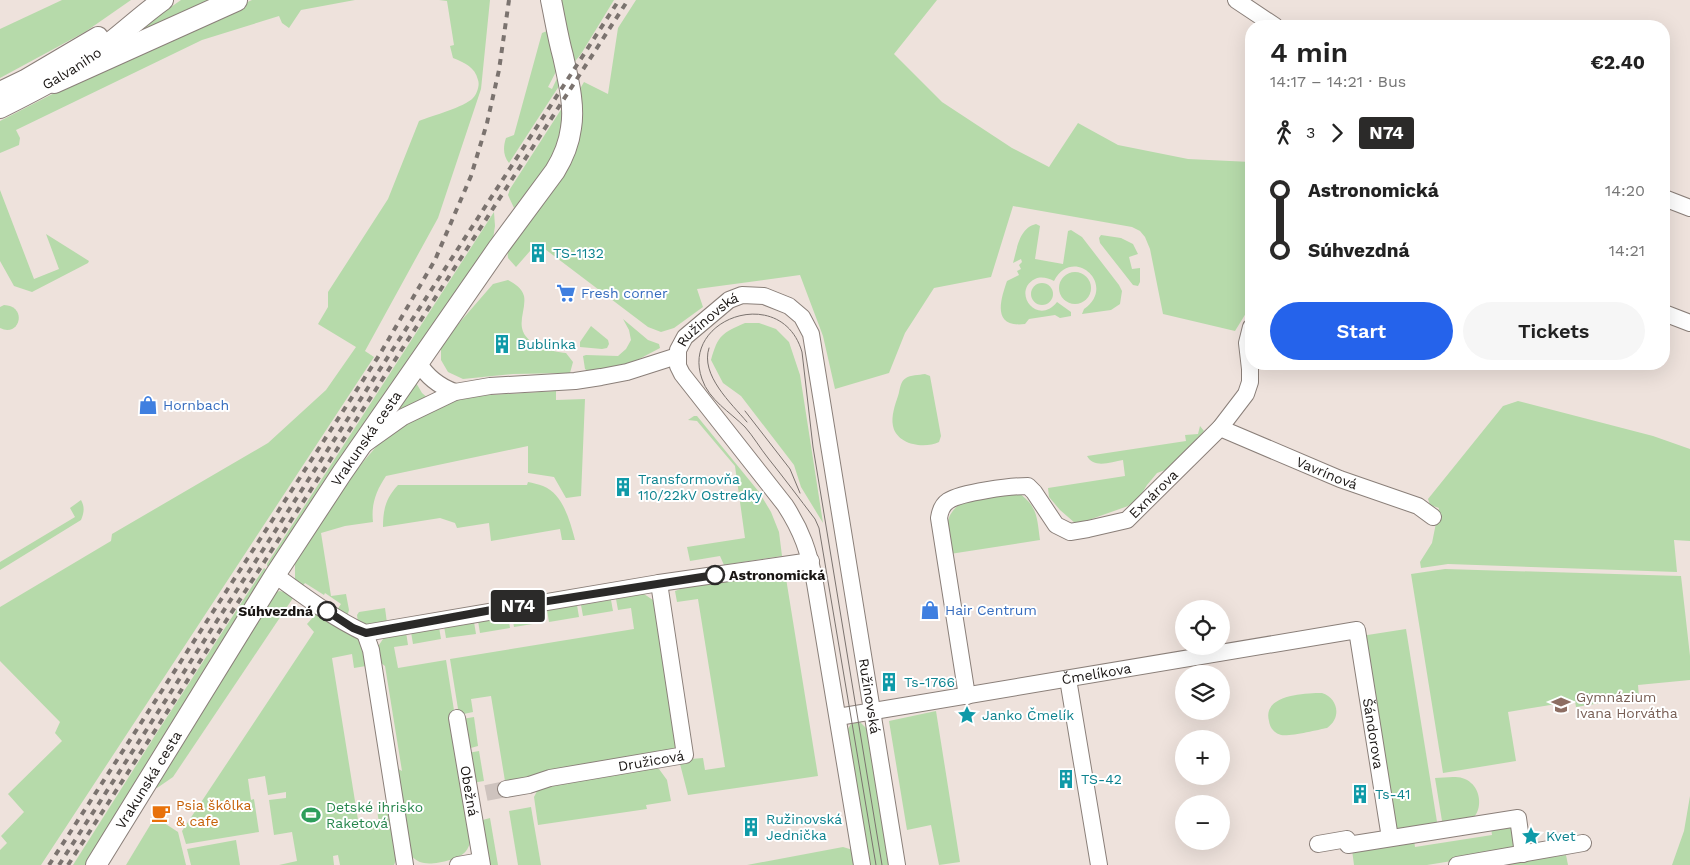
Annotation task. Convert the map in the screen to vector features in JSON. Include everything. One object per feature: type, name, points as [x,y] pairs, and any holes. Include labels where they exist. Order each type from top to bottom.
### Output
[{"type":"highway","points":[[54,82],[236,0]]},
{"type":"main road","name":"Galvaniho","points":[[0,108],[54,82],[103,48],[138,18],[163,0]]},
{"type":"main road","name":"Vrakunská cesta","points":[[96,865],[275,575],[418,362],[555,171],[567,148],[572,127],[570,91],[551,0]]},
{"type":"main road","name":"Galvaniho","points":[[0,92],[25,80],[95,39],[138,18]]},
{"type":"street","points":[[1236,0],[1266,20]]},
{"type":"street","points":[[1670,200],[1690,208]]},
{"type":"street","name":"Ružinovská","points":[[862,865],[811,561],[802,534],[785,505],[682,374],[678,366],[677,356],[680,344],[685,337],[729,300],[742,295],[764,296],[794,309],[806,323],[811,334],[897,865]]},
{"type":"street","points":[[1670,315],[1690,323]]},
{"type":"street","points":[[360,447],[403,417],[455,392],[497,385],[575,381],[601,377],[627,372],[677,356]]},
{"type":"street","points":[[418,362],[424,372],[436,384],[455,392]]},
{"type":"street","points":[[1220,428],[1246,394],[1250,382],[1250,370]]},
{"type":"street","name":"Exnárova","points":[[967,696],[939,518],[941,509],[946,502],[960,496],[1028,486],[1056,525],[1070,532],[1127,520],[1220,428]]},
{"type":"street","name":"Vavrínová","points":[[1220,428],[1340,480],[1418,506],[1433,517]]},
{"type":"street","points":[[275,575],[340,620],[366,633],[659,583],[811,561]]},
{"type":"street","name":"Družicová","points":[[506,789],[529,785],[550,778],[685,755],[659,583]]},
{"type":"street","name":"Čmelíkova","points":[[838,717],[1357,630]]},
{"type":"street","name":"Šándorova","points":[[1357,630],[1390,838]]},
{"type":"street","points":[[366,633],[371,650],[405,865]]},
{"type":"street","points":[[1068,679],[1099,865]]},
{"type":"street","name":"Obežná","points":[[457,718],[478,794],[481,863]]},
{"type":"street","points":[[1318,844],[1347,839],[1348,845],[1518,818],[1523,854]]},
{"type":"street","points":[[1456,865],[1583,844]]},
{"type":"street","points":[[458,865],[481,863]]},
{"type":"green space","points":[[62,0],[131,0],[85,32],[0,78],[0,29]]},
{"type":"green space","points":[[181,0],[211,0],[131,35]]},
{"type":"green space","points":[[252,0],[355,0],[301,10],[289,28],[282,23],[279,16],[202,40],[16,130],[20,138],[19,145],[0,153],[0,121],[140,49]]},
{"type":"green space","points":[[439,0],[490,0],[481,89],[438,218],[365,351],[374,357],[41,865],[0,865],[0,850],[7,843],[1,836],[24,812],[8,794],[62,741],[55,733],[60,722],[0,661],[0,607],[111,541],[112,534],[268,443],[326,390],[356,347],[318,324],[328,307],[328,292],[388,199],[419,121],[463,105],[473,98],[478,89],[479,82],[475,72],[453,58],[450,46],[454,45],[447,1]]},
{"type":"green space","points":[[559,0],[614,0],[581,54],[572,65]]},
{"type":"green space","points":[[636,0],[937,0],[894,54],[942,102],[1012,148],[1049,167],[1078,123],[1118,145],[1188,159],[1245,162],[1245,315],[1235,331],[1163,314],[1150,249],[1140,231],[1132,227],[1013,206],[991,277],[934,288],[905,333],[889,373],[835,389],[823,336],[800,275],[697,289],[703,307],[674,328],[661,332],[648,327],[537,243],[516,267],[508,258],[507,248],[561,173],[577,94],[584,82],[608,94],[618,28]]},
{"type":"green space","points":[[547,31],[559,66],[548,87],[552,89],[560,72],[561,83],[509,163],[505,154],[505,141],[506,138],[514,135],[542,33]]},
{"type":"green space","points":[[562,108],[563,121],[557,146],[537,179],[514,208],[508,195],[510,189]]},
{"type":"green space","points":[[0,190],[34,279],[59,269],[46,234],[89,261],[88,263],[32,292],[14,286],[0,261]]},
{"type":"green space","points":[[494,212],[495,226],[493,239],[270,567],[267,566],[267,564]]},
{"type":"green space","points":[[1036,224],[1040,226],[1035,259],[1063,264],[1068,231],[1071,230],[1082,237],[1119,285],[1122,291],[1120,304],[1111,310],[1082,314],[1093,299],[1096,289],[1094,280],[1089,272],[1081,268],[1071,267],[1062,271],[1054,281],[1044,278],[1035,279],[1028,284],[1026,298],[1035,309],[1042,311],[1049,309],[1057,302],[1071,312],[1071,316],[1060,318],[1055,315],[1029,319],[1025,324],[1007,322],[1001,312],[1004,289],[1007,281],[1019,275],[1017,271],[1021,269],[1019,265],[1022,262],[1021,259],[1013,263],[1022,234],[1030,226]]},
{"type":"green space","points":[[1101,235],[1121,238],[1133,244],[1138,254],[1129,257],[1132,269],[1140,268],[1140,282],[1138,286],[1133,285],[1100,243],[1099,238]]},
{"type":"green space","points":[[1075,272],[1081,273],[1086,277],[1090,282],[1090,294],[1086,299],[1081,303],[1075,304],[1069,303],[1064,299],[1060,294],[1059,288],[1060,282],[1064,277],[1069,273]]},
{"type":"green space","points":[[508,280],[520,288],[524,296],[522,328],[524,334],[540,347],[566,353],[573,362],[570,373],[513,374],[463,379],[448,372],[441,360],[441,344],[493,284]]},
{"type":"green space","points":[[1042,283],[1050,286],[1053,294],[1050,302],[1042,305],[1034,302],[1031,294],[1034,286]]},
{"type":"green space","points":[[4,305],[12,307],[19,315],[16,325],[12,329],[0,328],[0,307]]},
{"type":"green space","points":[[623,319],[648,340],[659,344],[660,348],[626,366],[589,372],[585,369],[583,356],[618,356],[626,349],[631,340],[629,330]]},
{"type":"green space","points":[[745,323],[759,323],[776,329],[789,342],[800,375],[823,523],[801,487],[794,465],[741,396],[723,383],[711,360],[716,345],[722,336],[731,329]]},
{"type":"green space","points":[[591,326],[608,340],[607,348],[580,347],[580,342]]},
{"type":"green space","points":[[925,374],[930,376],[941,436],[939,442],[919,445],[900,438],[893,426],[893,418],[902,381],[910,376]]},
{"type":"green space","points":[[415,381],[422,393],[430,400],[413,408],[393,412]]},
{"type":"green space","points":[[556,391],[556,400],[585,399],[581,496],[566,498],[554,477],[528,473],[528,446],[386,476],[375,498],[373,522],[345,526],[321,533],[331,596],[346,594],[349,610],[347,617],[337,610],[341,604],[325,593],[324,595],[305,583],[302,587],[295,582],[295,559],[350,477],[382,440],[426,409],[473,396]]},
{"type":"green space","points":[[1518,401],[1653,436],[1690,449],[1690,541],[1674,540],[1677,572],[1448,564],[1421,568],[1420,562],[1432,543],[1439,508],[1430,505],[1428,499],[1503,406]]},
{"type":"green space","points":[[697,416],[759,492],[771,512],[779,532],[782,556],[724,565],[720,556],[690,561],[687,547],[745,538],[735,466],[697,421],[688,420]]},
{"type":"green space","points":[[1200,426],[1204,431],[1171,468],[1157,473],[1139,498],[1128,506],[1075,523],[1049,497],[1048,488],[1125,476],[1123,460],[1098,464],[1087,456],[1186,441],[1185,435],[1198,434]]},
{"type":"green space","points":[[528,482],[543,486],[556,495],[565,509],[575,540],[562,540],[560,529],[491,541],[489,523],[457,528],[455,523],[440,518],[383,527],[386,504],[398,485],[527,485]]},
{"type":"green space","points":[[1020,494],[1030,504],[1036,514],[1040,540],[950,554],[947,530],[949,518],[955,509],[973,499]]},
{"type":"green space","points":[[81,500],[84,510],[81,520],[0,570],[0,562],[75,517],[70,508]]},
{"type":"green space","points":[[264,568],[269,572],[89,865],[73,865],[156,734]]},
{"type":"green space","points":[[1445,569],[1681,576],[1690,656],[1690,680],[1638,685],[1639,697],[1576,707],[1575,701],[1508,712],[1516,761],[1443,773],[1411,574]]},
{"type":"green space","points":[[785,572],[818,776],[688,795],[679,760],[703,758],[705,770],[725,767],[698,599],[677,602],[675,591],[683,588]]},
{"type":"green space","points":[[280,591],[295,595],[173,777],[157,788],[154,783],[275,592]]},
{"type":"green space","points":[[644,594],[653,600],[661,612],[680,734],[676,748],[505,781],[491,696],[471,699],[473,712],[459,715],[450,659],[634,629],[631,608],[618,610],[616,599]]},
{"type":"green space","points":[[611,600],[613,611],[583,616],[581,605]]},
{"type":"green space","points":[[577,605],[579,617],[549,622],[547,610]]},
{"type":"green space","points":[[385,608],[387,623],[368,626],[358,623],[357,615],[359,612]]},
{"type":"green space","points":[[542,611],[545,622],[514,627],[512,616]]},
{"type":"green space","points":[[320,614],[356,635],[361,641],[366,666],[354,668],[352,654],[332,658],[359,826],[379,823],[377,810],[390,807],[397,858],[394,865],[340,865],[338,855],[333,856],[334,865],[279,865],[297,861],[292,832],[274,835],[269,800],[286,798],[286,792],[268,795],[265,776],[248,779],[251,800],[254,799],[259,832],[186,844],[182,831],[314,632],[307,624],[315,615]]},
{"type":"green space","points":[[508,616],[510,628],[480,633],[478,621]]},
{"type":"green space","points":[[474,622],[476,634],[446,638],[444,626]]},
{"type":"green space","points":[[439,627],[441,639],[413,644],[411,632]]},
{"type":"green space","points":[[1406,629],[1438,828],[1393,831],[1361,636]]},
{"type":"green space","points":[[406,632],[408,645],[394,647],[398,668],[446,660],[464,773],[471,836],[470,844],[463,854],[458,857],[440,862],[422,863],[410,854],[393,766],[402,771],[385,666],[376,659],[377,648],[385,636]]},
{"type":"green space","points":[[1322,693],[1332,699],[1336,709],[1335,719],[1327,728],[1285,735],[1281,735],[1273,730],[1270,724],[1269,712],[1278,701],[1295,695]]},
{"type":"green space","points":[[936,711],[960,862],[939,865],[931,825],[907,830],[889,721]]},
{"type":"green space","points":[[474,717],[478,746],[467,749],[462,719]]},
{"type":"green space","points":[[860,722],[868,730],[890,865],[868,865],[846,732],[851,724]]},
{"type":"green space","points":[[479,751],[484,781],[472,783],[468,753]]},
{"type":"green space","points":[[645,766],[659,769],[667,780],[671,801],[646,805],[647,809],[538,825],[534,797],[539,787]]},
{"type":"green space","points":[[1453,777],[1465,779],[1474,786],[1478,795],[1479,806],[1473,818],[1443,827],[1435,778]]},
{"type":"green space","points":[[1690,796],[1690,865],[1672,865],[1684,831]]},
{"type":"green space","points":[[531,807],[541,865],[518,865],[509,811]]},
{"type":"green space","points":[[155,817],[178,832],[186,865],[126,865]]},
{"type":"green space","points":[[490,818],[498,865],[486,865],[479,821]]},
{"type":"green space","points":[[1511,825],[1514,851],[1427,865],[1354,865],[1352,850],[1414,840],[1415,847],[1492,835],[1491,827]]},
{"type":"green space","points":[[236,840],[240,865],[191,865],[187,849]]},
{"type":"green space","points":[[843,847],[853,850],[856,865],[747,865]]},
{"type":"green space","points":[[1566,855],[1568,865],[1495,865]]},
{"type":"tunnel","points":[[486,793],[506,789]]},
{"type":"tram line","points":[[876,865],[819,528],[815,519],[748,431],[715,399],[702,379],[699,357],[706,339],[719,325],[736,317],[756,314],[775,319],[791,331],[802,352],[813,447],[882,865]]},
{"type":"tram line","points":[[709,348],[707,358],[713,378],[747,422]]},
{"type":"tram line","points":[[745,411],[790,469],[800,493]]},
{"type":"railway","points":[[49,865],[380,354],[435,260],[471,176],[487,123],[499,70],[509,0]]},
{"type":"railway","points":[[59,865],[619,0]]},
{"type":"railway","points":[[68,865],[628,0]]},
{"type":"bus line","name":"N74","points":[[327,611],[353,628],[366,633],[497,609],[715,575]]},
{"type":"place","name":"TS-1132","points":[[538,253]]},
{"type":"place","name":"Fresh corner","points":[[566,293]]},
{"type":"place","name":"Bublinka","points":[[502,344]]},
{"type":"place","name":"Hornbach","points":[[148,405]]},
{"type":"place","name":"Transformovňa 110/22kV Ostredky","points":[[623,487]]},
{"type":"place","name":"Astronomická","points":[[715,575]]},
{"type":"place","name":"Hair Centrum","points":[[930,610]]},
{"type":"place","name":"Súhvezdná","points":[[327,611]]},
{"type":"place","name":"Ts-1766","points":[[889,682]]},
{"type":"place","name":"Gymnázium Ivana Horvátha","points":[[1561,705]]},
{"type":"place","name":"Janko Čmelík","points":[[967,715]]},
{"type":"place","name":"TS-42","points":[[1066,779]]},
{"type":"place","name":"Ts-41","points":[[1360,794]]},
{"type":"place","name":"Psia škôlka & cafe","points":[[161,813]]},
{"type":"place","name":"Detské ihrisko Raketová","points":[[311,815]]},
{"type":"place","name":"Ružinovská Jednička","points":[[751,827]]},
{"type":"place","name":"Kvet","points":[[1531,836]]}]
